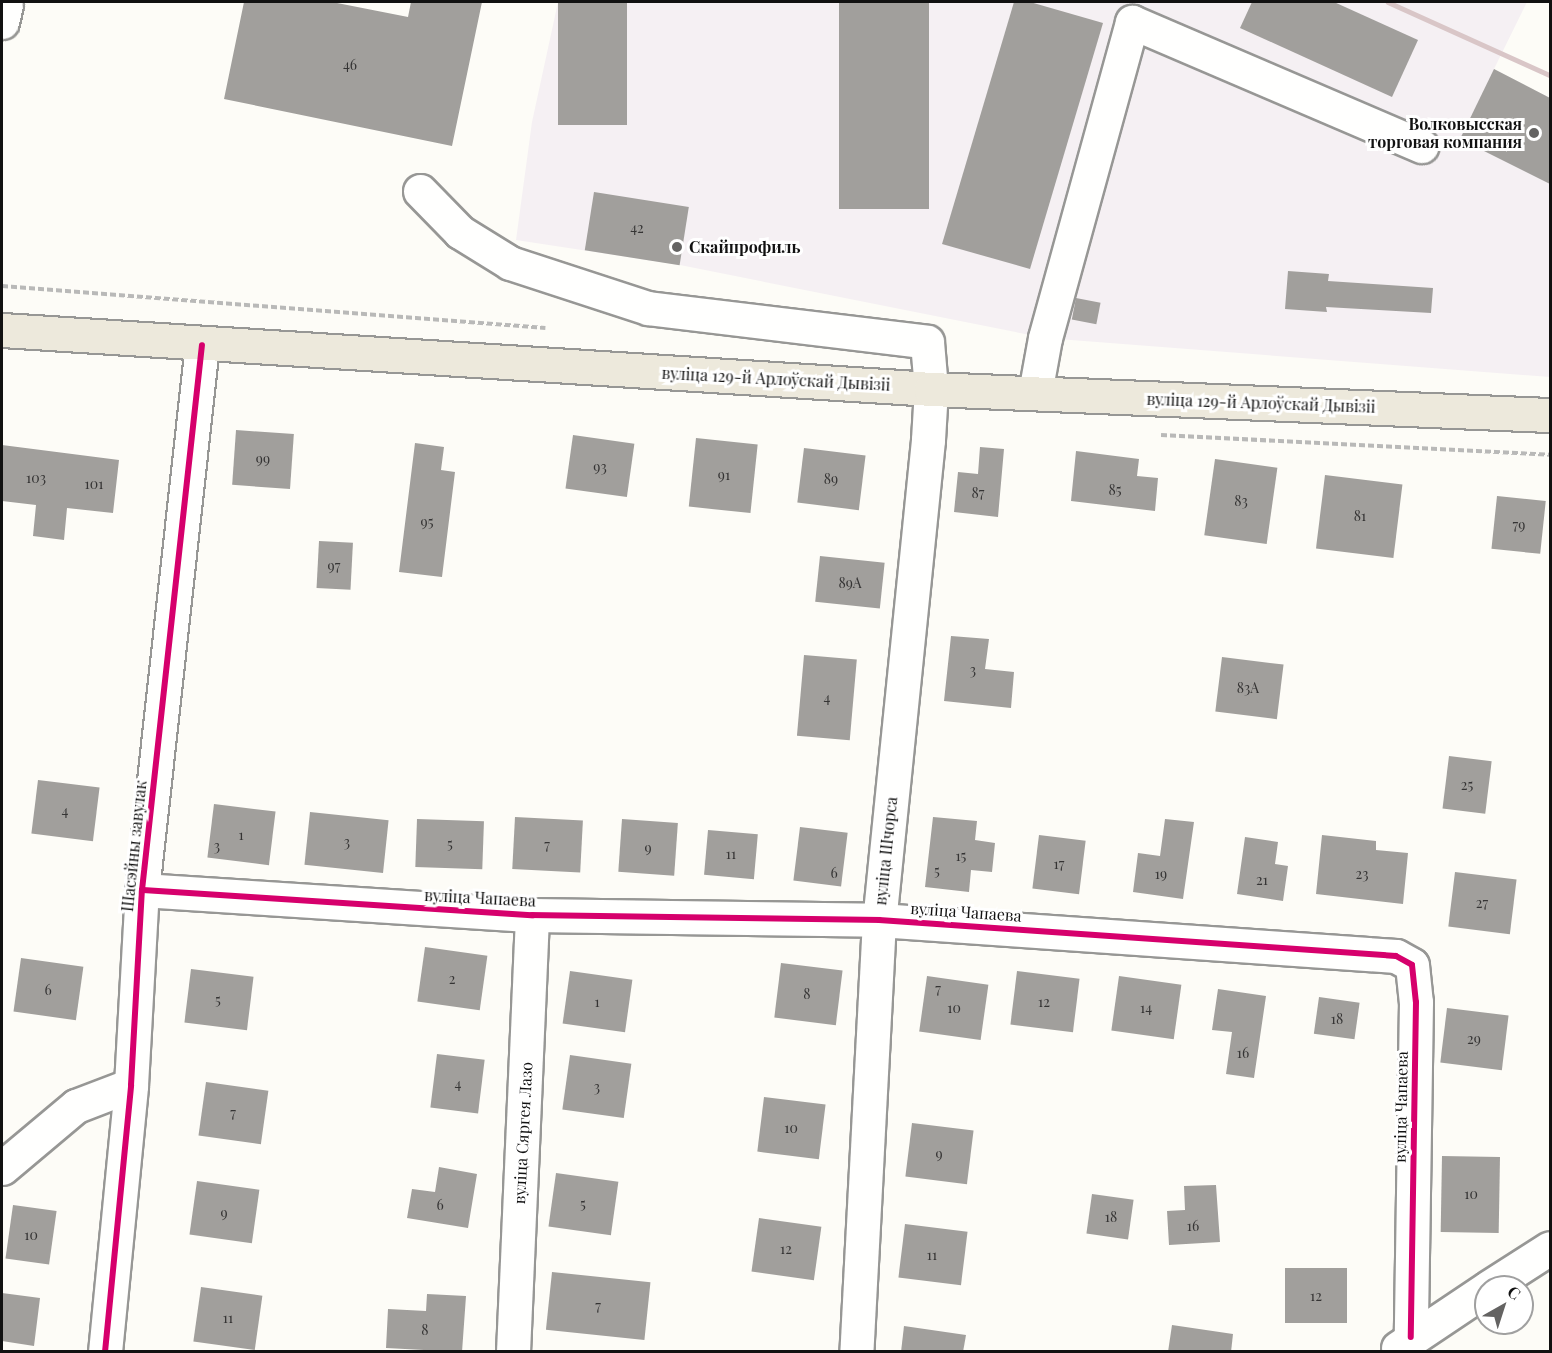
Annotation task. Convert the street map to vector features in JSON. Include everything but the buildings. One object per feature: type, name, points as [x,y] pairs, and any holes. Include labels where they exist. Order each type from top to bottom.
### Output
[{"type":"main road","name":"вуліца 129-й Арлоўскай Дывізіі","points":[[2,330],[202,345],[932,389],[1551,415]]},
{"type":"street","points":[[1035,393],[1045,338],[1132,22],[1422,146]]},
{"type":"street","name":"вуліца Шчорса","points":[[420,191],[460,232],[510,263],[648,308],[927,342],[932,389],[879,920],[856,1352]]},
{"type":"street","name":"Шасэйны завулак","points":[[105,1352],[131,1085],[142,890],[202,345]]},
{"type":"street","name":"вуліца Чапаева","points":[[142,890],[532,915],[879,920],[1396,956],[1412,965],[1416,1002],[1403,1344]]},
{"type":"street","name":"вуліца Сяргея Лазо","points":[[513,1352],[532,915]]},
{"type":"street","points":[[2,1168],[76,1106],[131,1085]]},
{"type":"street","points":[[1508,1275],[1551,1248]]},
{"type":"street","points":[[1403,1344],[1474,1297]]},
{"type":"shaded area","points":[[558,2],[1527,2],[1494,69],[1550,98],[1550,377],[1045,338],[680,265],[516,240],[532,122]]},
{"type":"railway","points":[[1388,2],[1550,75]]},
{"type":"cycle path","points":[[105,1352],[131,1085],[142,890],[202,345]]},
{"type":"cycle path","points":[[142,890],[532,915],[879,920],[1396,956],[1412,965],[1416,1002],[1411,1337]]},
{"type":"place","name":"Волковысская торговая компания","points":[[1534,133]]},
{"type":"place","name":"Скайпрофиль","points":[[677,247]]}]
